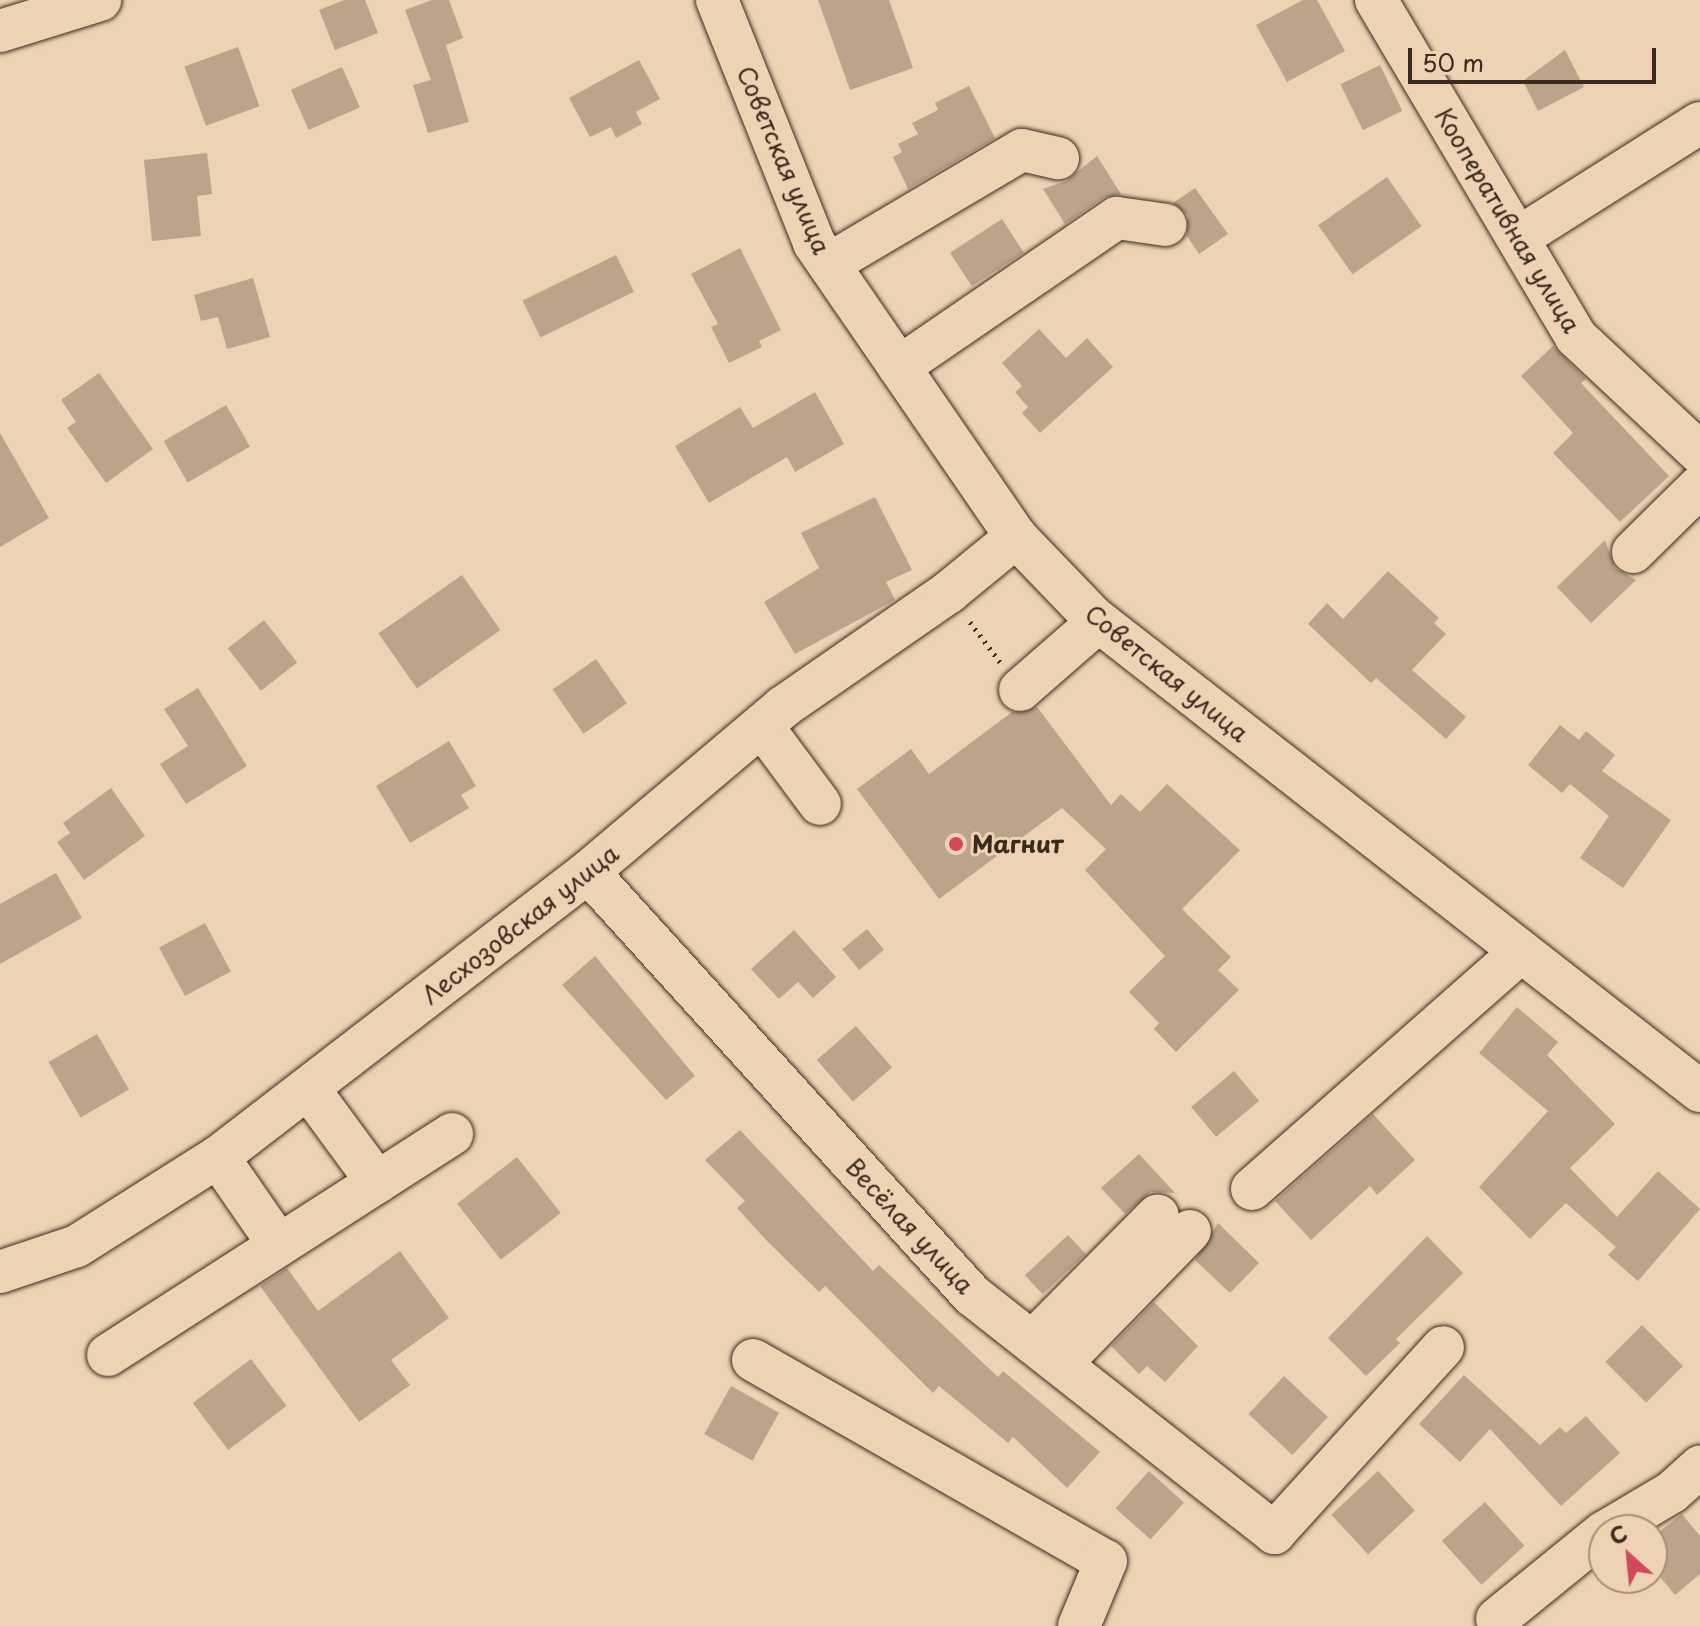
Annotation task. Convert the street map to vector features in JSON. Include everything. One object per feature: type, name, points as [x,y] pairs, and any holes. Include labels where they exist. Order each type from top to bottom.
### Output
[{"type":"street","points":[[0,31],[100,0]]},
{"type":"street","name":"Советская улица","points":[[717,0],[814,243],[1024,545],[1088,611],[1700,1091]]},
{"type":"street","name":"Кооперативная улица","points":[[1376,0],[1576,337],[1700,453]]},
{"type":"street","points":[[1518,238],[1700,123]]},
{"type":"street","points":[[829,264],[1022,150],[1058,158]]},
{"type":"street","points":[[899,367],[1117,218],[1166,225]]},
{"type":"street","points":[[1633,552],[1700,486]]},
{"type":"street","name":"Лесхозовская улица","points":[[2,1263],[77,1246],[226,1169],[320,1103],[588,872],[770,737],[949,592],[1024,545]]},
{"type":"street","points":[[1020,690],[1088,611]]},
{"type":"street","points":[[770,737],[813,794]]},
{"type":"street","name":"Весёлая улица","points":[[588,872],[972,1295],[1274,1533],[1443,1347]]},
{"type":"street","points":[[1252,1189],[1521,952]]},
{"type":"street","points":[[320,1103],[367,1168]]},
{"type":"street","points":[[108,1355],[269,1230],[367,1168],[452,1134]]},
{"type":"street","points":[[226,1169],[269,1230]]},
{"type":"street","points":[[1048,1352],[1174,1223]]},
{"type":"street","points":[[753,1360],[1106,1561],[1079,1626]]},
{"type":"street","points":[[1635,1514],[1672,1492],[1700,1467]]},
{"type":"street","points":[[1497,1619],[1588,1546]]},
{"type":"path","points":[[949,592],[1020,690]]},
{"type":"building","points":[[344,0],[365,0],[378,33],[335,50],[319,10]]},
{"type":"building","points":[[432,0],[449,0],[463,38],[446,45],[469,122],[428,133],[413,85],[431,80],[405,10]]},
{"type":"building","points":[[818,0],[889,0],[913,68],[850,90]]},
{"type":"building","points":[[1303,0],[1317,0],[1345,51],[1287,82],[1256,25]]},
{"type":"building","points":[[238,47],[260,106],[206,126],[184,66]]},
{"type":"building","points":[[1565,50],[1584,87],[1538,111],[1523,81]]},
{"type":"building","points":[[639,60],[660,99],[636,112],[642,124],[616,138],[611,127],[590,137],[569,98]]},
{"type":"building","points":[[1380,65],[1402,111],[1363,130],[1340,84]]},
{"type":"building","points":[[342,67],[360,107],[309,130],[291,90]]},
{"type":"building","points":[[969,86],[995,138],[908,189],[893,157],[902,152],[898,144],[918,134],[912,123],[938,110],[935,103]]},
{"type":"building","points":[[207,153],[212,194],[197,196],[201,236],[152,241],[144,160]]},
{"type":"building","points":[[1097,156],[1121,194],[1103,198],[1065,224],[1043,189],[1066,181]]},
{"type":"building","points":[[1387,177],[1421,226],[1353,274],[1318,225]]},
{"type":"building","points":[[1195,188],[1228,234],[1199,254],[1187,236],[1188,215],[1173,203]]},
{"type":"building","points":[[1002,219],[1024,253],[972,286],[950,253]]},
{"type":"building","points":[[740,248],[781,330],[759,341],[762,347],[729,363],[711,327],[718,324],[691,274]]},
{"type":"building","points":[[616,255],[634,292],[540,337],[523,301]]},
{"type":"building","points":[[253,278],[270,337],[227,349],[218,317],[201,321],[194,295]]},
{"type":"building","points":[[1039,329],[1066,358],[1087,338],[1113,367],[1040,433],[1022,413],[1028,407],[1015,392],[1022,386],[1002,363]]},
{"type":"building","points":[[1553,346],[1586,379],[1581,383],[1669,476],[1620,522],[1553,453],[1573,433],[1521,376]]},
{"type":"building","points":[[99,373],[153,449],[106,483],[67,428],[76,422],[61,400]]},
{"type":"building","points":[[815,392],[844,444],[795,472],[787,457],[709,503],[675,446],[740,407],[753,428]]},
{"type":"building","points":[[226,405],[250,447],[188,483],[164,441]]},
{"type":"building","points":[[0,433],[49,518],[0,547]]},
{"type":"building","points":[[875,497],[912,570],[886,582],[895,600],[795,654],[764,602],[819,568],[801,533]]},
{"type":"building","points":[[1605,540],[1615,568],[1636,580],[1591,623],[1557,587]]},
{"type":"building","points":[[1388,571],[1439,618],[1434,623],[1446,634],[1412,670],[1466,717],[1446,739],[1376,678],[1371,683],[1308,624],[1327,603],[1343,619]]},
{"type":"building","points":[[462,575],[500,630],[417,688],[378,634]]},
{"type":"building","points":[[264,620],[297,663],[261,691],[228,648]]},
{"type":"building","points":[[596,659],[627,703],[584,734],[553,689]]},
{"type":"building","points":[[198,688],[247,766],[186,804],[160,764],[188,746],[164,709]]},
{"type":"building","points":[[1037,707],[1111,805],[1121,794],[1140,812],[1167,784],[1240,850],[1182,909],[1231,957],[1218,970],[1239,990],[1176,1052],[1154,1029],[1159,1023],[1129,992],[1165,956],[1085,870],[1106,849],[1062,808],[939,899],[857,789],[911,749],[929,774],[1012,712]]},
{"type":"building","points":[[1560,725],[1579,740],[1586,731],[1615,755],[1602,771],[1671,820],[1623,888],[1580,858],[1609,816],[1570,784],[1562,793],[1528,765]]},
{"type":"building","points":[[449,741],[476,786],[461,795],[469,808],[410,843],[376,786]]},
{"type":"building","points":[[111,788],[145,836],[84,880],[57,842],[70,833],[63,823]]},
{"type":"building","points":[[56,873],[82,918],[0,964],[0,904]]},
{"type":"building","points":[[205,923],[231,972],[185,996],[159,947]]},
{"type":"building","points":[[867,929],[884,950],[859,970],[842,949]]},
{"type":"building","points":[[794,930],[836,977],[813,998],[798,982],[779,999],[751,969]]},
{"type":"building","points":[[595,956],[695,1076],[666,1100],[562,985]]},
{"type":"building","points":[[1517,1007],[1558,1042],[1547,1055],[1615,1124],[1570,1168],[1617,1217],[1658,1171],[1700,1209],[1638,1281],[1608,1255],[1616,1247],[1566,1203],[1530,1239],[1479,1187],[1548,1111],[1479,1053]]},
{"type":"building","points":[[856,1026],[892,1068],[853,1102],[817,1060]]},
{"type":"building","points":[[97,1034],[129,1089],[81,1117],[49,1062]]},
{"type":"building","points":[[1234,1071],[1259,1101],[1216,1137],[1191,1107]]},
{"type":"building","points":[[1373,1114],[1415,1160],[1377,1195],[1370,1186],[1311,1240],[1275,1201]]},
{"type":"building","points":[[740,1130],[873,1271],[879,1265],[998,1377],[1003,1371],[1100,1452],[1067,1488],[1013,1437],[1008,1443],[939,1386],[933,1393],[825,1286],[819,1292],[767,1241],[737,1208],[745,1201],[705,1160]]},
{"type":"building","points":[[1139,1154],[1175,1193],[1151,1192],[1125,1214],[1101,1188]]},
{"type":"building","points":[[517,1157],[561,1213],[501,1260],[457,1204]]},
{"type":"building","points":[[1218,1223],[1259,1263],[1230,1293],[1195,1260]]},
{"type":"building","points":[[1068,1235],[1086,1254],[1043,1294],[1025,1275]]},
{"type":"building","points":[[1427,1236],[1463,1273],[1396,1339],[1400,1343],[1366,1376],[1328,1338]]},
{"type":"building","points":[[400,1251],[449,1318],[391,1360],[410,1385],[359,1422],[260,1286],[287,1268],[318,1311]]},
{"type":"building","points":[[1154,1302],[1198,1346],[1165,1382],[1147,1366],[1139,1374],[1111,1346]]},
{"type":"building","points":[[1642,1325],[1683,1366],[1646,1403],[1605,1362]]},
{"type":"building","points":[[251,1359],[287,1406],[228,1450],[193,1403]]},
{"type":"building","points":[[1464,1375],[1540,1445],[1560,1427],[1566,1433],[1586,1416],[1620,1453],[1561,1506],[1490,1429],[1460,1462],[1419,1424]]},
{"type":"building","points":[[1284,1376],[1328,1417],[1292,1455],[1249,1414]]},
{"type":"building","points":[[731,1386],[779,1413],[752,1461],[704,1434]]},
{"type":"building","points":[[1149,1471],[1184,1502],[1150,1540],[1116,1508]]},
{"type":"building","points":[[1378,1471],[1415,1510],[1368,1554],[1331,1515]]},
{"type":"building","points":[[1485,1502],[1524,1546],[1481,1585],[1442,1541]]},
{"type":"building","points":[[1682,1514],[1700,1536],[1700,1574],[1675,1595],[1668,1586],[1668,1525]]},
{"type":"place","name":"Магнит","points":[[956,844]]}]
